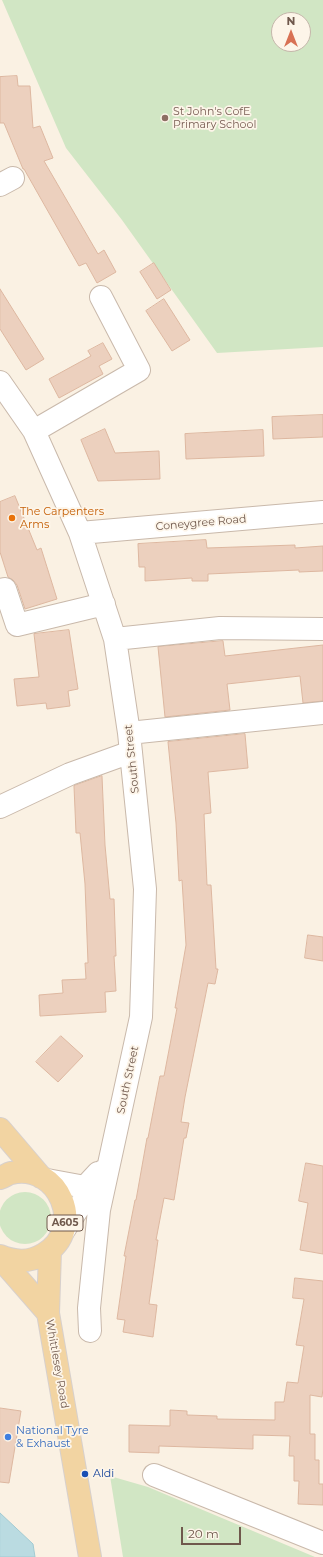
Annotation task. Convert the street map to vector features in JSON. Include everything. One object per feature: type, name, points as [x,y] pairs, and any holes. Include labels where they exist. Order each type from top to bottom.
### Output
[{"type":"main road","name":"A605","points":[[0,1129],[44,1179],[57,1190],[64,1202],[66,1216],[64,1230],[58,1242],[50,1251],[38,1258],[24,1261],[10,1260],[0,1257]]},
{"type":"main road","points":[[0,1178],[11,1174],[26,1172],[44,1179]]},
{"type":"main road","name":"Whittlesey Road","points":[[50,1251],[48,1313],[90,1557]]},
{"type":"main road","name":"Whittlesey Road","points":[[0,1257],[48,1313]]},
{"type":"street","points":[[34,431],[139,370],[101,297]]},
{"type":"street","name":"South Street","points":[[0,382],[34,431],[80,533],[115,639],[130,743],[145,888],[141,1017],[111,1159],[64,1230]]},
{"type":"street","name":"Coneygree Road","points":[[80,533],[323,512]]},
{"type":"street","points":[[0,590],[5,589],[17,625],[104,604]]},
{"type":"street","points":[[115,639],[220,628],[323,630]]},
{"type":"street","points":[[0,807],[70,774],[130,743],[323,713]]},
{"type":"street","points":[[44,1179],[85,1186],[111,1159]]},
{"type":"street","points":[[90,1332],[83,1307],[99,1210],[111,1159]]},
{"type":"street","points":[[154,1476],[323,1543]]},
{"type":"green space","points":[[2,0],[323,0],[323,347],[217,353],[122,220],[66,148]]},
{"type":"green space","points":[[25,1192],[35,1194],[43,1200],[49,1208],[51,1218],[49,1228],[43,1236],[35,1242],[25,1244],[15,1242],[7,1236],[1,1228],[-1,1218],[1,1208],[7,1200],[15,1194]]},
{"type":"green space","points":[[110,1476],[148,1487],[315,1557],[123,1557]]},
{"type":"water","points":[[0,1513],[33,1544],[35,1557],[0,1557]]},
{"type":"building","points":[[17,76],[18,86],[30,86],[33,128],[40,126],[53,158],[44,161],[98,254],[104,250],[116,272],[97,283],[86,263],[79,266],[23,169],[4,123],[0,123],[0,77]]},
{"type":"building","points":[[154,263],[171,290],[157,299],[140,272]]},
{"type":"building","points":[[0,289],[44,359],[26,370],[0,329]]},
{"type":"building","points":[[164,299],[190,340],[172,351],[146,311]]},
{"type":"building","points":[[103,343],[112,359],[99,366],[103,374],[59,398],[49,379],[91,356],[88,351]]},
{"type":"building","points":[[323,415],[323,437],[273,439],[272,417]]},
{"type":"building","points":[[105,429],[115,453],[159,451],[160,479],[98,481],[81,440]]},
{"type":"building","points":[[263,430],[264,456],[186,459],[185,434]]},
{"type":"building","points":[[15,496],[37,550],[41,548],[57,599],[25,609],[17,585],[8,577],[0,552],[0,502]]},
{"type":"building","points":[[206,540],[207,548],[295,545],[295,548],[323,546],[323,571],[299,572],[299,570],[208,574],[208,581],[192,581],[192,578],[145,581],[145,567],[139,567],[138,544]]},
{"type":"building","points":[[69,630],[78,689],[68,691],[70,706],[47,709],[46,703],[17,706],[14,679],[39,677],[34,634]]},
{"type":"building","points":[[223,641],[225,656],[323,645],[323,701],[303,703],[300,676],[227,684],[230,710],[165,717],[158,647]]},
{"type":"building","points":[[245,734],[248,768],[208,772],[211,813],[204,814],[207,885],[211,885],[216,969],[218,969],[215,984],[208,983],[185,1097],[181,1122],[189,1123],[186,1138],[184,1138],[174,1200],[164,1198],[156,1240],[158,1240],[149,1304],[157,1305],[153,1337],[123,1332],[125,1320],[117,1319],[126,1256],[124,1256],[160,1076],[164,1076],[177,1008],[175,1008],[186,945],[182,880],[179,881],[176,823],[168,742]]},
{"type":"building","points":[[102,776],[105,845],[110,899],[114,899],[116,956],[114,956],[116,991],[105,992],[106,1012],[40,1016],[39,995],[63,993],[62,980],[86,979],[85,963],[88,963],[85,884],[80,833],[76,833],[74,786]]},
{"type":"building","points":[[308,935],[323,937],[323,961],[305,958]]},
{"type":"building","points":[[61,1036],[83,1056],[58,1082],[36,1062]]},
{"type":"building","points":[[306,1163],[323,1166],[323,1254],[300,1250],[308,1203],[299,1201]]},
{"type":"building","points":[[295,1278],[323,1281],[323,1388],[322,1397],[310,1395],[310,1434],[315,1434],[315,1460],[319,1460],[319,1484],[323,1484],[323,1505],[298,1504],[299,1481],[294,1481],[294,1456],[289,1456],[290,1436],[253,1435],[253,1449],[159,1446],[159,1453],[129,1452],[129,1425],[170,1426],[170,1410],[187,1411],[187,1415],[217,1416],[217,1419],[275,1420],[275,1402],[284,1402],[287,1382],[298,1383],[304,1346],[296,1345],[304,1299],[293,1298]]},
{"type":"building","name":"National Tyre & Exhaust","points":[[0,1408],[21,1411],[9,1483],[0,1482]]},
{"type":"place","name":"St John's CofE Primary School","points":[[165,118]]},
{"type":"place","name":"The Carpenters Arms","points":[[12,518]]},
{"type":"place","name":"National Tyre & Exhaust","points":[[8,1437]]},
{"type":"place","name":"Aldi","points":[[85,1474]]}]
